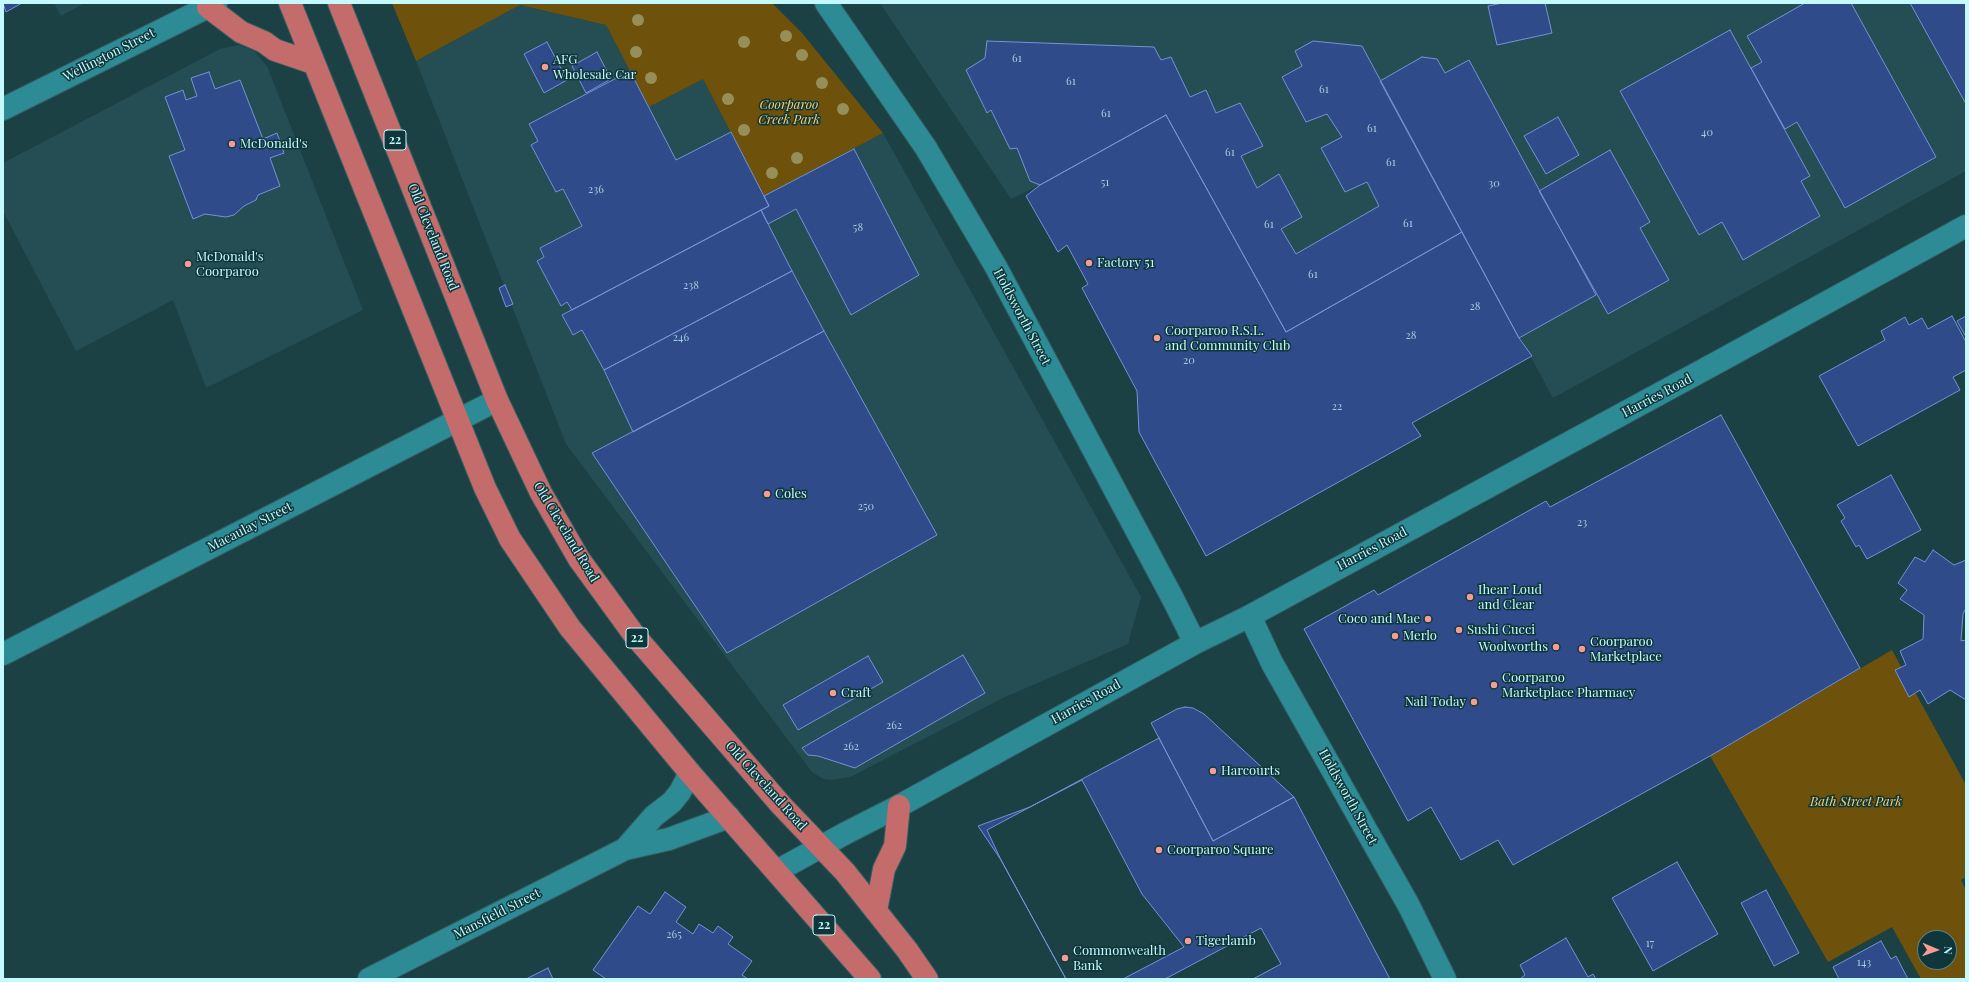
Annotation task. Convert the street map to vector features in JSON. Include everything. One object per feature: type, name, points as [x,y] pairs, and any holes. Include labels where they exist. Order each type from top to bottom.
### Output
[{"type":"highway","name":"22","points":[[290,3],[458,421],[491,501],[510,539],[570,628],[690,773],[870,979]]},
{"type":"highway","name":"Old Cleveland Road","points":[[339,3],[497,400],[541,493],[579,559],[635,636],[781,805],[845,872],[907,950],[927,979]]},
{"type":"highway","points":[[212,5],[241,32],[264,42],[275,50],[313,63]]},
{"type":"highway","points":[[876,911],[884,868],[896,846],[899,806]]},
{"type":"street","name":"Holdsworth Street","points":[[826,3],[926,148],[992,261],[1173,599],[1195,643]]},
{"type":"street","name":"Wellington Street","points":[[3,109],[212,5]]},
{"type":"street","name":"Harries Road","points":[[777,871],[821,846],[899,806],[1195,643],[1250,616],[1966,226]]},
{"type":"street","name":"Macaulay Street","points":[[3,654],[497,400]]},
{"type":"street","name":"Holdsworth Street","points":[[1250,616],[1272,663],[1409,906],[1445,979]]},
{"type":"street","name":"Mansfield Street","points":[[625,849],[654,816],[672,802],[680,792],[690,773]]},
{"type":"street","name":"Mansfield Street","points":[[369,979],[625,849],[669,839],[729,817]]},
{"type":"shaded area","points":[[54,3],[85,3],[61,16]]},
{"type":"shaded area","points":[[880,3],[1966,3],[1966,171],[1553,398],[1370,60],[1462,232],[1286,332],[1040,185],[1011,199]]},
{"type":"shaded area","points":[[520,5],[606,25],[649,107],[703,79],[764,196],[883,133],[1141,597],[1128,644],[1005,697],[850,777],[832,780],[823,779],[812,772],[566,444],[416,61]]},
{"type":"shaded area","name":"McDonald's Coorparoo","points":[[239,45],[254,51],[267,66],[363,310],[206,388],[173,300],[76,351],[3,211],[3,163],[220,49]]},
{"type":"green space","name":"Coorparoo Creek Park","points":[[392,3],[772,3],[802,33],[883,133],[764,196],[703,79],[649,107],[606,25],[520,5],[416,61]]},
{"type":"green space","name":"Bath Street Park","points":[[1892,650],[1966,785],[1966,877],[1961,880],[1966,890],[1966,979],[1921,979],[1892,927],[1828,962],[1710,756]]},
{"type":"building","points":[[3,3],[22,3],[6,12]]},
{"type":"building","points":[[1502,3],[1545,3],[1552,33],[1497,45],[1488,6]]},
{"type":"building","points":[[1805,3],[1851,3],[1936,157],[1845,208],[1797,122],[1785,129],[1751,68],[1762,62],[1747,36]]},
{"type":"building","points":[[1910,3],[1966,3],[1966,104]]},
{"type":"building","points":[[1730,30],[1810,176],[1801,181],[1820,216],[1743,260],[1722,222],[1699,235],[1620,91]]},
{"type":"building","points":[[987,41],[1154,47],[1161,60],[1171,57],[1190,97],[1206,90],[1216,113],[1240,103],[1263,146],[1241,156],[1257,188],[1279,174],[1302,217],[1281,229],[1296,254],[1379,206],[1367,182],[1345,192],[1321,148],[1342,137],[1327,114],[1306,122],[1282,77],[1302,66],[1295,51],[1313,41],[1362,46],[1462,232],[1286,332],[1166,115],[1040,185],[1030,181],[1017,148],[1010,149],[991,110],[987,113],[966,70],[985,58]]},
{"type":"building","name":"AFG Wholesale Car","points":[[547,42],[567,80],[544,93],[524,54]]},
{"type":"building","points":[[597,52],[611,79],[586,93],[572,66]]},
{"type":"building","points":[[1422,57],[1437,59],[1445,73],[1469,60],[1596,295],[1519,338],[1380,81]]},
{"type":"building","points":[[630,71],[676,160],[731,132],[769,206],[572,310],[567,302],[561,306],[537,261],[544,257],[540,248],[582,226],[563,189],[556,192],[531,145],[538,141],[529,124]]},
{"type":"building","name":"McDonald's","points":[[209,72],[215,89],[240,80],[263,139],[277,133],[284,153],[270,158],[280,186],[258,195],[256,200],[244,206],[234,215],[226,217],[205,214],[193,219],[169,156],[185,150],[165,97],[183,90],[186,100],[197,96],[191,78]]},
{"type":"building","points":[[1166,115],[1286,332],[1462,232],[1519,338],[1532,356],[1412,423],[1421,436],[1206,556],[1139,432],[1137,391],[1082,288],[1088,284],[1067,245],[1058,252],[1026,196],[1040,185]]},
{"type":"building","points":[[1558,117],[1579,155],[1546,174],[1524,136]]},
{"type":"building","points":[[854,149],[919,275],[851,315],[796,209],[768,224],[761,210],[769,206],[764,196]]},
{"type":"building","points":[[1610,150],[1650,222],[1640,228],[1669,280],[1608,314],[1539,191]]},
{"type":"building","points":[[761,210],[792,271],[604,370],[582,330],[573,335],[562,315]]},
{"type":"building","points":[[792,271],[824,331],[633,432],[604,370]]},
{"type":"building","points":[[505,285],[513,304],[506,307],[499,288]]},
{"type":"building","points":[[1952,316],[1966,342],[1966,370],[1953,377],[1960,390],[1858,446],[1819,376],[1885,340],[1881,331],[1905,317],[1909,325],[1922,318],[1928,329]]},
{"type":"building","points":[[1966,316],[1966,337],[1957,321]]},
{"type":"building","name":"Coles","points":[[824,331],[937,535],[727,653],[592,453]]},
{"type":"building","name":"Coorparoo Marketplace","points":[[1721,415],[1860,668],[1710,756],[1513,865],[1498,840],[1461,860],[1431,807],[1408,821],[1304,629],[1374,590],[1378,595],[1546,501],[1550,507]]},
{"type":"building","points":[[1891,475],[1921,530],[1867,559],[1859,545],[1856,547],[1841,521],[1845,518],[1837,505]]},
{"type":"building","points":[[1933,550],[1954,565],[1966,560],[1966,608],[1963,614],[1961,641],[1966,640],[1966,700],[1950,690],[1928,704],[1920,690],[1909,697],[1895,670],[1906,665],[1900,651],[1923,639],[1924,615],[1900,599],[1907,590],[1898,583],[1915,557],[1925,562]]},
{"type":"building","points":[[963,655],[985,693],[855,768],[818,756],[808,755],[802,748]]},
{"type":"building","name":"Craft","points":[[868,656],[883,682],[798,730],[783,705]]},
{"type":"building","points":[[1185,707],[1193,708],[1204,714],[1294,797],[1213,841],[1151,723],[1177,709]]},
{"type":"building","name":"Coorparoo Square","points":[[1159,738],[1213,841],[1294,797],[1390,979],[1253,979],[1281,964],[1261,928],[1165,979],[1066,979],[1001,860],[987,830]]},
{"type":"building","points":[[1082,780],[1142,894],[1184,947],[1123,979],[1066,979],[1001,860],[978,826],[1030,807]]},
{"type":"building","points":[[1677,862],[1718,934],[1653,971],[1612,898]]},
{"type":"building","points":[[1766,890],[1799,953],[1774,966],[1741,903]]},
{"type":"building","points":[[665,892],[686,907],[676,922],[693,934],[699,924],[713,933],[718,926],[733,937],[728,944],[752,961],[742,975],[748,979],[606,979],[593,970],[638,906],[650,914]]},
{"type":"building","points":[[1566,938],[1588,977],[1593,974],[1596,979],[1521,979],[1525,975],[1520,965]]},
{"type":"building","points":[[1881,941],[1891,959],[1896,956],[1908,979],[1839,979],[1833,967]]},
{"type":"building","points":[[548,968],[553,979],[526,979]]},
{"type":"place","name":"AFG Wholesale Car","points":[[545,67]]},
{"type":"place","name":"McDonald's","points":[[232,144]]},
{"type":"place","name":"Factory 51","points":[[1089,263]]},
{"type":"place","name":"McDonald's Coorparoo","points":[[188,264]]},
{"type":"place","name":"Coorparoo R.S.L. and Community Club","points":[[1157,338]]},
{"type":"place","name":"Coles","points":[[767,494]]},
{"type":"place","name":"Ihear Loud and Clear","points":[[1470,597]]},
{"type":"place","name":"Coco and Mae","points":[[1428,619]]},
{"type":"place","name":"Sushi Cucci","points":[[1459,630]]},
{"type":"place","name":"Merlo","points":[[1395,636]]},
{"type":"place","name":"Woolworths","points":[[1556,647]]},
{"type":"place","name":"Coorparoo Marketplace","points":[[1582,649]]},
{"type":"place","name":"Coorparoo Marketplace Pharmacy","points":[[1494,685]]},
{"type":"place","name":"Craft","points":[[833,693]]},
{"type":"place","name":"Nail Today","points":[[1474,702]]},
{"type":"place","name":"Harcourts","points":[[1213,771]]},
{"type":"place","name":"Coorparoo Square","points":[[1159,850]]},
{"type":"place","name":"Tigerlamb","points":[[1188,941]]},
{"type":"place","name":"Commonwealth Bank","points":[[1065,958]]}]
